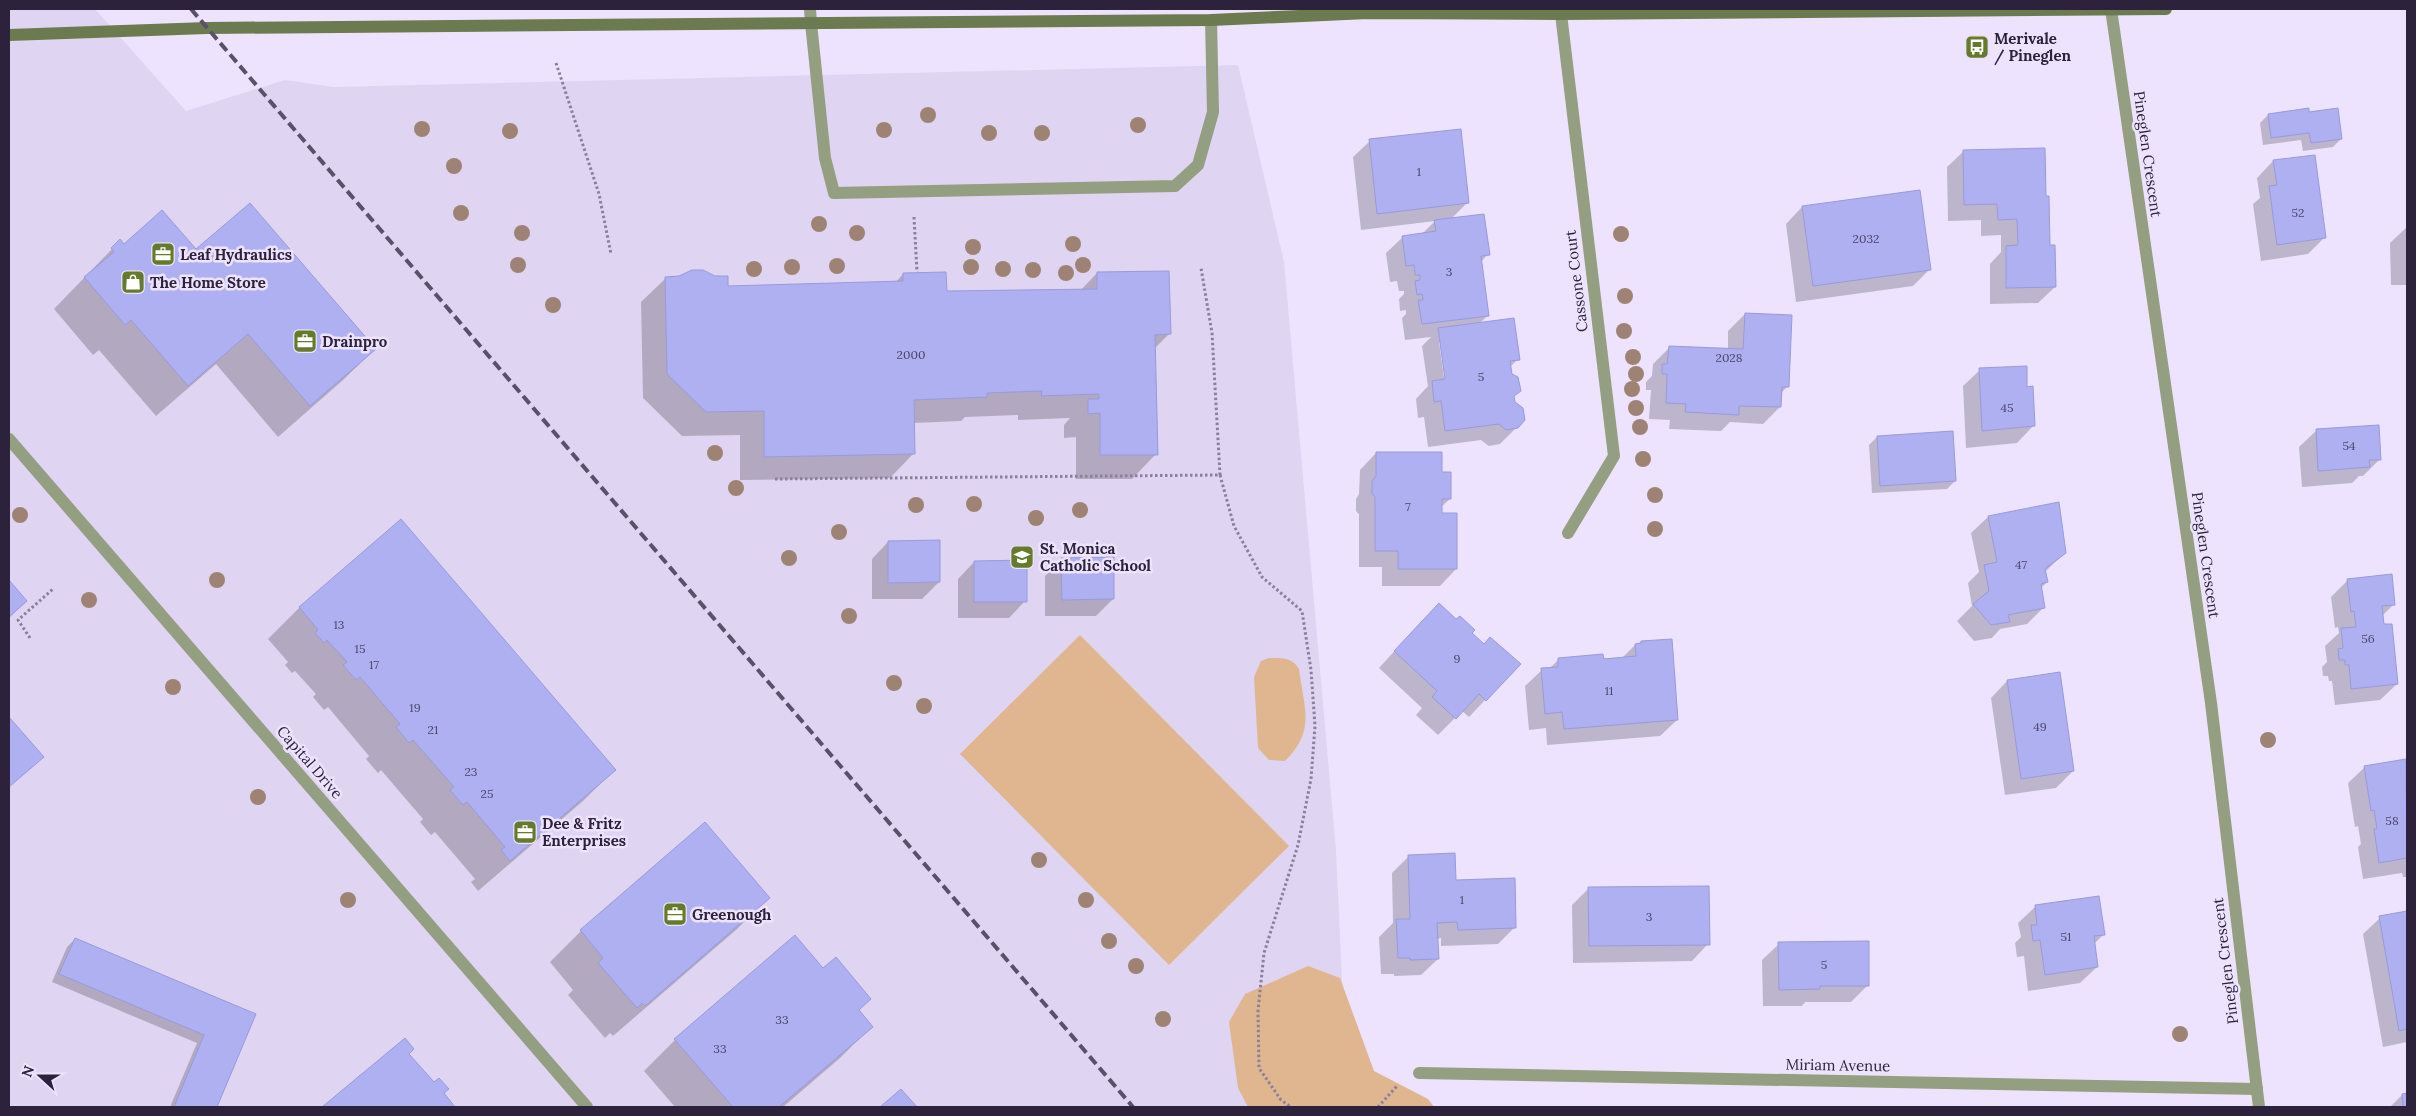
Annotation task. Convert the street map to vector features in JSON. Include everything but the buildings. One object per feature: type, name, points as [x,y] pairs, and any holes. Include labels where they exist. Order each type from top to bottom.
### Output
[{"type":"main road","points":[[9,35],[207,28],[1211,20],[1368,11],[1561,14],[2166,9]]},
{"type":"street","points":[[810,9],[825,158],[834,193],[1175,186],[1198,165],[1213,112],[1211,20]]},
{"type":"street","name":"Pineglen Crescent","points":[[2111,9],[2211,704],[2259,1107]]},
{"type":"street","name":"Cassone Court","points":[[1561,14],[1614,456],[1568,533]]},
{"type":"street","name":"Capital Drive","points":[[9,438],[587,1107]]},
{"type":"street","name":"Miriam Avenue","points":[[1419,1073],[2257,1089]]},
{"type":"path","points":[[556,63],[598,194],[610,254]]},
{"type":"path","points":[[913,191],[916,272]]},
{"type":"path","points":[[1202,268],[1212,333],[1220,475],[1234,526],[1262,577],[1302,612],[1311,670],[1314,726],[1311,779],[1298,845],[1264,953],[1258,1011],[1259,1068],[1282,1100],[1291,1107]]},
{"type":"path","points":[[775,479],[1220,475]]},
{"type":"path","points":[[30,638],[18,620],[54,589]]},
{"type":"shaded area","points":[[9,9],[95,9],[186,111],[285,80],[334,87],[1238,65],[1284,262],[1336,851],[1348,1107],[9,1107]]},
{"type":"shaded area","points":[[1080,635],[1289,846],[1169,965],[960,754]]},
{"type":"shaded area","points":[[1269,658],[1290,660],[1299,669],[1306,718],[1301,739],[1295,750],[1285,761],[1269,760],[1258,748],[1254,677],[1261,661]]},
{"type":"shaded area","points":[[1308,966],[1340,978],[1374,1071],[1428,1099],[1434,1107],[1248,1107],[1238,1088],[1229,1022],[1245,994]]},
{"type":"railway","points":[[191,9],[1133,1107]]},
{"type":"place","name":"Merivale / Pineglen","points":[[1977,47]]},
{"type":"place","name":"Leaf Hydraulics","points":[[163,254]]},
{"type":"place","name":"The Home Store","points":[[133,282]]},
{"type":"place","name":"Drainpro","points":[[305,341]]},
{"type":"place","name":"St. Monica Catholic School","points":[[1022,557]]},
{"type":"place","name":"Dee & Fritz Enterprises","points":[[525,832]]},
{"type":"place","name":"Greenough","points":[[675,914]]}]
